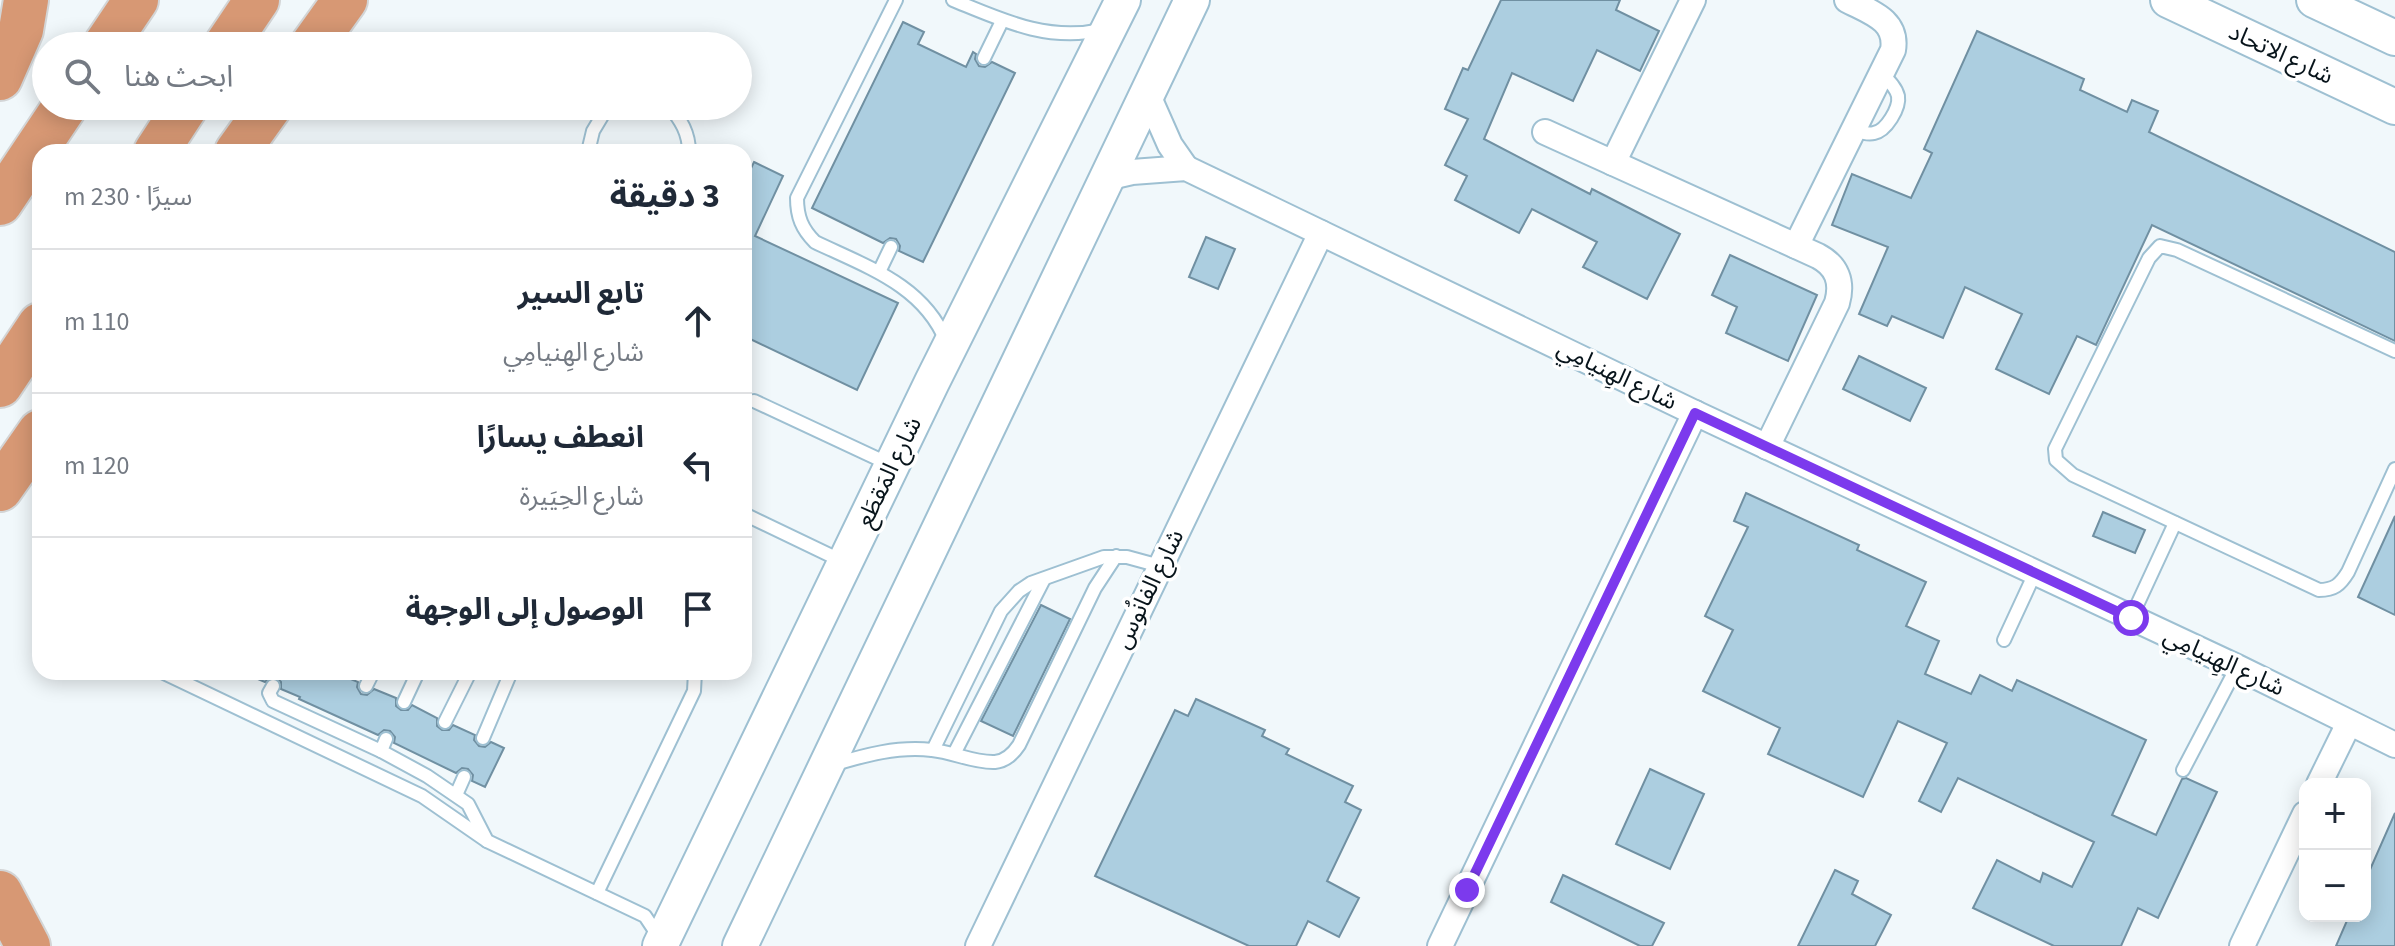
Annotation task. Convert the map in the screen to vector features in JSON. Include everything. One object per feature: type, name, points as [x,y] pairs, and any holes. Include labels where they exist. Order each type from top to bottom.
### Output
[{"type":"highway","points":[[0,78],[21,30],[26,0]]},
{"type":"highway","points":[[114,32],[136,0]]},
{"type":"highway","points":[[235,32],[257,0]]},
{"type":"highway","points":[[322,32],[345,0]]},
{"type":"highway","points":[[40,144],[56,120]]},
{"type":"highway","points":[[161,144],[177,120]]},
{"type":"highway","points":[[243,144],[260,120]]},
{"type":"highway","points":[[0,203],[32,155]]},
{"type":"highway","points":[[0,385],[32,337]]},
{"type":"highway","points":[[0,489],[32,443]]},
{"type":"highway","points":[[0,893],[28,946]]},
{"type":"street","points":[[740,946],[1192,0]]},
{"type":"street","points":[[1613,163],[1693,0]]},
{"type":"street","points":[[1796,246],[1893,50],[1890,27],[1879,16],[1847,0]]},
{"type":"street","name":"شارع الاتحاد","points":[[2168,0],[2395,107]]},
{"type":"street","points":[[2314,0],[2395,38]]},
{"type":"street","name":"شارع المَقطَع","points":[[661,944],[949,347],[1115,14]]},
{"type":"street","points":[[1147,93],[1164,132],[1186,168]]},
{"type":"street","points":[[1545,132],[1828,261],[1840,280],[1840,292],[1767,447]]},
{"type":"street","name":"شارع الهِنيامِي","points":[[1106,178],[1132,172],[1186,168],[2395,745]]},
{"type":"street","name":"شارع الفانُوس","points":[[978,946],[1321,233]]},
{"type":"street","points":[[1440,946],[1695,413]]},
{"type":"street","points":[[2322,778],[2349,723]]},
{"type":"street","points":[[2242,946],[2299,827]]},
{"type":"lane","points":[[896,0],[797,198],[801,223],[815,242],[909,290],[933,315],[949,347]]},
{"type":"lane","points":[[953,0],[1022,28],[1064,35],[1115,14]]},
{"type":"lane","points":[[984,58],[1002,21]]},
{"type":"lane","points":[[590,144],[600,120]]},
{"type":"lane","points":[[680,120],[689,144]]},
{"type":"lane","points":[[2395,351],[2177,250],[2160,246],[2149,258],[2055,449],[2056,460],[2073,475],[2319,590],[2330,590],[2340,584],[2348,572],[2395,469]]},
{"type":"lane","points":[[879,272],[891,247]]},
{"type":"lane","points":[[754,401],[892,465]]},
{"type":"lane","points":[[752,518],[845,562]]},
{"type":"lane","points":[[2131,618],[2175,523]]},
{"type":"lane","points":[[825,767],[883,752],[933,750],[998,762],[1015,752],[1095,588],[1116,556]]},
{"type":"lane","points":[[933,750],[1001,611],[1019,591],[1104,557],[1116,556],[1160,566]]},
{"type":"lane","points":[[2004,640],[2035,573]]},
{"type":"lane","points":[[954,754],[1044,579]]},
{"type":"lane","points":[[2183,770],[2237,667]]},
{"type":"lane","points":[[179,680],[422,796],[487,841],[645,916],[661,944]]},
{"type":"lane","points":[[366,686],[369,680]]},
{"type":"lane","points":[[404,702],[414,680]]},
{"type":"lane","points":[[445,722],[466,680]]},
{"type":"lane","points":[[483,738],[508,680]]},
{"type":"lane","points":[[597,893],[694,691],[695,680]]},
{"type":"lane","points":[[273,686],[269,693],[273,701],[313,713],[383,745],[456,795],[468,804],[487,841]]},
{"type":"lane","points":[[427,776],[432,761]]},
{"type":"lane","points":[[456,795],[464,777]]},
{"type":"building","points":[[1501,0],[1620,0],[1616,10],[1659,31],[1640,71],[1597,50],[1573,101],[1512,73],[1484,139],[1590,194],[1592,189],[1680,234],[1647,299],[1583,267],[1597,242],[1532,209],[1519,233],[1455,200],[1467,176],[1445,165],[1468,119],[1445,109],[1463,68],[1468,70]]},
{"type":"building","points":[[903,22],[924,32],[918,44],[966,67],[973,52],[979,66],[985,67],[992,62],[1015,73],[923,262],[899,251],[896,239],[890,238],[883,243],[812,208]]},
{"type":"building","points":[[1977,31],[2084,79],[2080,90],[2127,112],[2132,100],[2158,111],[2149,132],[2395,252],[2395,341],[2152,225],[2096,345],[2077,336],[2049,394],[1996,369],[2022,314],[1965,287],[1943,338],[1892,316],[1887,326],[1859,314],[1888,247],[1832,225],[1852,174],[1911,198],[1932,153],[1924,149]]},
{"type":"building","points":[[754,162],[783,176],[755,236],[898,303],[857,390],[752,340]]},
{"type":"building","points":[[1206,237],[1235,249],[1218,289],[1189,277]]},
{"type":"building","points":[[1730,255],[1817,295],[1788,361],[1726,333],[1737,307],[1712,295]]},
{"type":"building","points":[[1859,356],[1926,388],[1910,421],[1843,389]]},
{"type":"building","points":[[1746,493],[1859,545],[1857,550],[1926,582],[1906,626],[1939,641],[1925,674],[1971,694],[1980,675],[2012,691],[2017,680],[2146,740],[2112,815],[2156,835],[2182,779],[2217,792],[2158,918],[2138,908],[2121,946],[2054,946],[1973,908],[1997,860],[2040,882],[2043,873],[2072,887],[2094,842],[1958,778],[1941,812],[1919,801],[1947,743],[1898,721],[1863,797],[1768,754],[1780,728],[1703,691],[1733,630],[1705,616],[1748,527],[1734,521]]},
{"type":"building","points":[[2103,512],[2145,530],[2135,553],[2093,536]]},
{"type":"building","points":[[2395,516],[2395,615],[2358,597]]},
{"type":"building","points":[[1041,605],[1070,619],[1013,736],[981,721]]},
{"type":"building","points":[[279,680],[353,680],[358,682],[361,694],[367,695],[374,689],[396,698],[396,706],[401,710],[408,710],[412,705],[437,718],[437,726],[442,730],[449,730],[453,725],[475,735],[474,740],[479,746],[485,747],[491,742],[504,748],[485,787],[472,781],[473,775],[468,769],[462,768],[456,773],[394,743],[395,737],[390,731],[384,730],[378,735],[299,699],[281,689]]},
{"type":"building","points":[[1196,699],[1265,730],[1262,736],[1289,749],[1286,754],[1353,786],[1345,802],[1361,810],[1327,881],[1359,898],[1339,937],[1308,921],[1296,946],[1249,946],[1095,876],[1175,710],[1188,716]]},
{"type":"building","points":[[1650,769],[1704,794],[1670,869],[1616,844]]},
{"type":"building","points":[[2395,813],[2395,946],[2336,946],[2346,922],[2371,922],[2371,867]]},
{"type":"building","points":[[1835,870],[1858,881],[1852,894],[1891,915],[1875,946],[1798,946]]},
{"type":"building","points":[[1563,875],[1664,923],[1652,946],[1640,946],[1551,902]]},
{"type":"route","points":[[1467,890],[1695,413],[2131,618]]}]
